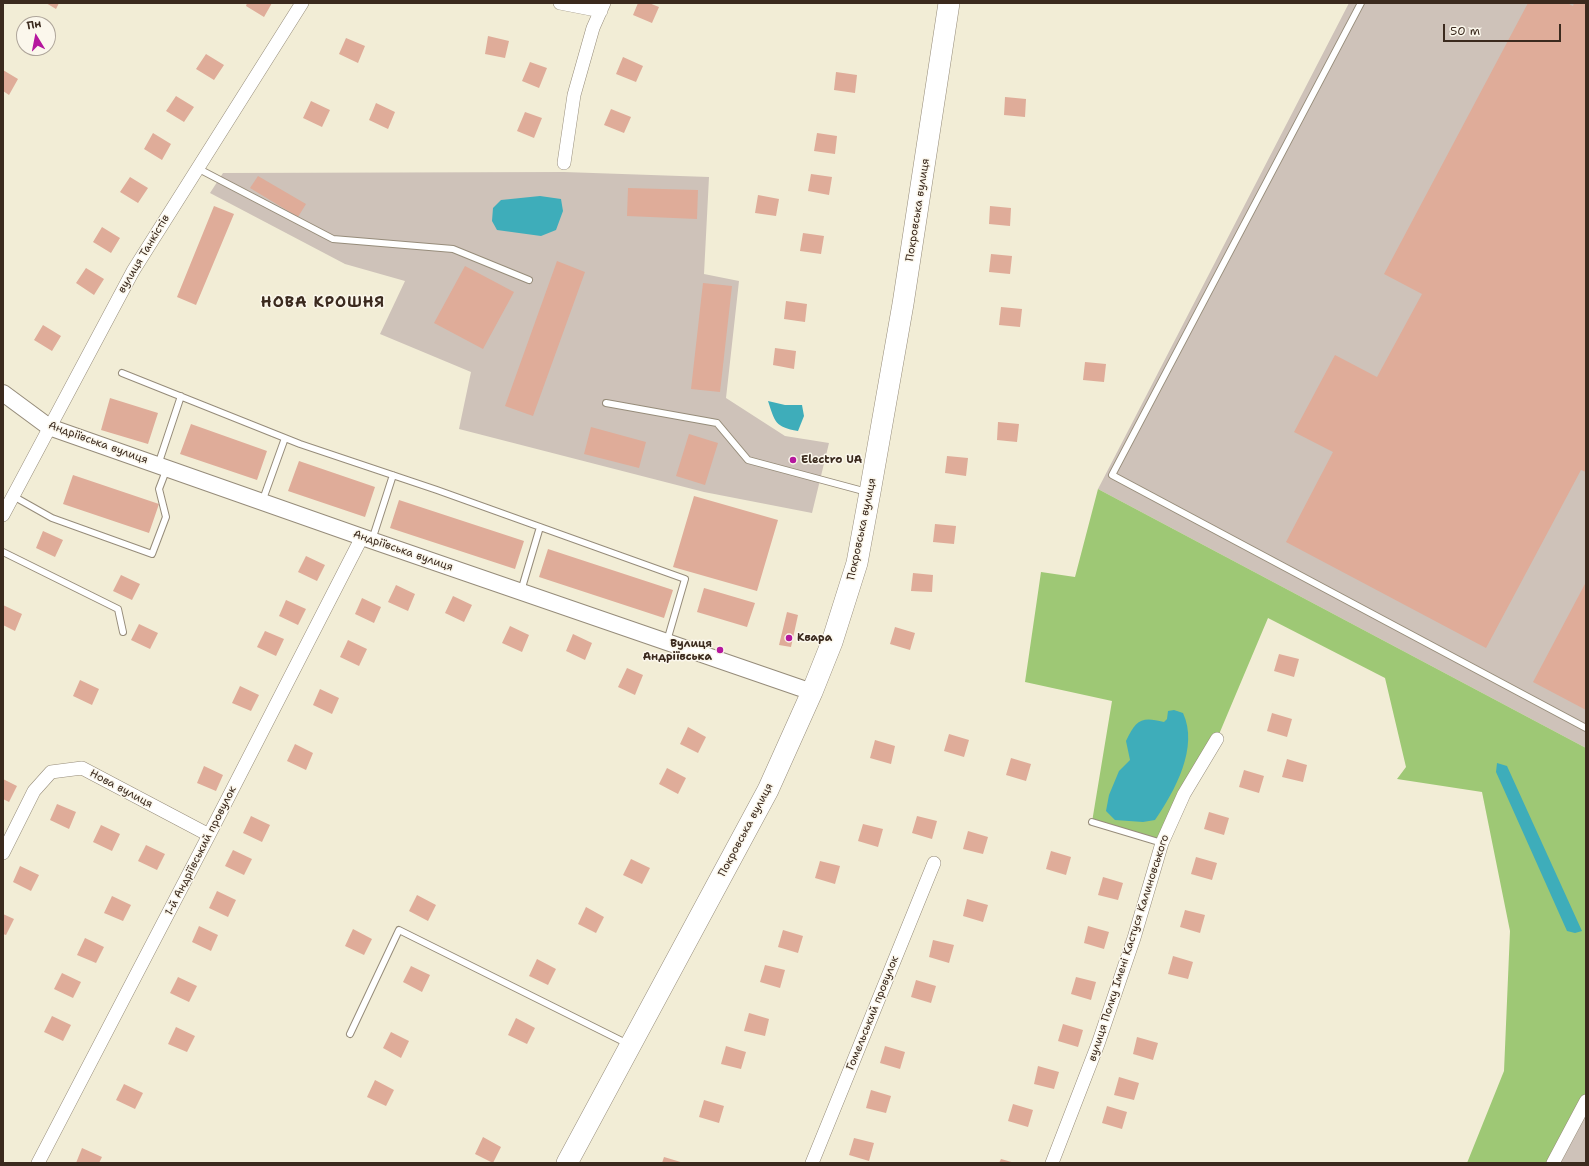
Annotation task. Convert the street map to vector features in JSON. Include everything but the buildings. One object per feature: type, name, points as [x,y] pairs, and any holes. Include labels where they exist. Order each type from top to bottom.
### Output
[{"type":"highway","name":"Покровська вулиця","points":[[567,1163],[768,790],[812,692],[832,642],[857,563],[870,492],[904,304],[949,3]]},
{"type":"street","name":"вулиця Танкістів","points":[[3,515],[49,426],[133,271],[302,3]]},
{"type":"street","points":[[560,3],[603,7],[593,28],[574,95],[564,163]]},
{"type":"street","name":"Андріївська вулиця","points":[[3,393],[49,426],[367,539],[812,692]]},
{"type":"street","name":"1-й Андріївський провулок","points":[[38,1163],[209,835],[367,539]]},
{"type":"street","name":"вулиця Полку Імені Кастуся Калиновського","points":[[1052,1163],[1103,1029],[1134,938],[1162,843],[1184,794],[1217,739]]},
{"type":"street","name":"Нова вулиця","points":[[3,853],[34,791],[51,772],[82,768],[209,835]]},
{"type":"street","name":"Гомельський провулок","points":[[812,1163],[934,863]]},
{"type":"street","points":[[1553,1163],[1586,1101]]},
{"type":"lane","points":[[1361,3],[1112,475],[1586,728]]},
{"type":"lane","points":[[197,168],[333,239],[453,249],[530,280]]},
{"type":"lane","points":[[122,373],[285,438],[685,579],[666,642]]},
{"type":"lane","points":[[13,496],[52,518],[152,554],[166,517],[159,489],[162,467],[181,396]]},
{"type":"lane","points":[[606,404],[717,423],[748,460],[870,492]]},
{"type":"lane","points":[[262,502],[285,438]]},
{"type":"lane","points":[[367,539],[393,475]]},
{"type":"lane","points":[[521,592],[540,527]]},
{"type":"lane","points":[[3,552],[118,609],[123,632]]},
{"type":"lane","points":[[1092,822],[1162,843]]},
{"type":"lane","points":[[350,1034],[399,930],[630,1045]]},
{"type":"shaded area","points":[[1349,3],[1586,3],[1586,748],[1098,489]]},
{"type":"shaded area","points":[[564,172],[709,177],[704,274],[739,281],[726,398],[785,436],[829,443],[812,513],[704,492],[459,429],[471,372],[380,334],[405,281],[345,264],[210,193],[223,173]]},
{"type":"shaded area","points":[[1586,1101],[1586,1163],[1553,1163]]},
{"type":"green space","points":[[1098,489],[1586,748],[1586,1101],[1553,1163],[1467,1163],[1504,1071],[1510,931],[1482,792],[1397,779],[1406,767],[1385,678],[1268,618],[1217,739],[1162,843],[1092,822],[1112,701],[1025,682],[1041,572],[1075,577]]},
{"type":"water","points":[[540,196],[561,199],[563,211],[556,230],[541,236],[497,230],[492,221],[493,208],[501,200]]},
{"type":"water","points":[[768,401],[785,405],[802,405],[804,416],[798,431],[785,428],[777,422],[772,414]]},
{"type":"water","points":[[1174,710],[1183,713],[1187,726],[1188,740],[1182,768],[1170,796],[1155,820],[1143,822],[1115,820],[1106,811],[1109,795],[1119,771],[1130,760],[1126,741],[1133,728],[1140,721],[1150,719],[1164,722],[1167,719],[1168,711]]},
{"type":"water","points":[[1497,763],[1507,766],[1582,931],[1575,933],[1567,931],[1496,772]]},
{"type":"place","name":"Electro UA","points":[[793,460]]},
{"type":"place","name":"Квара","points":[[789,638]]},
{"type":"place","name":"Вулиця Андріївська","points":[[720,650]]},
{"type":"district","name":"НОВА КРОШНЯ","points":[[323,303]]}]
